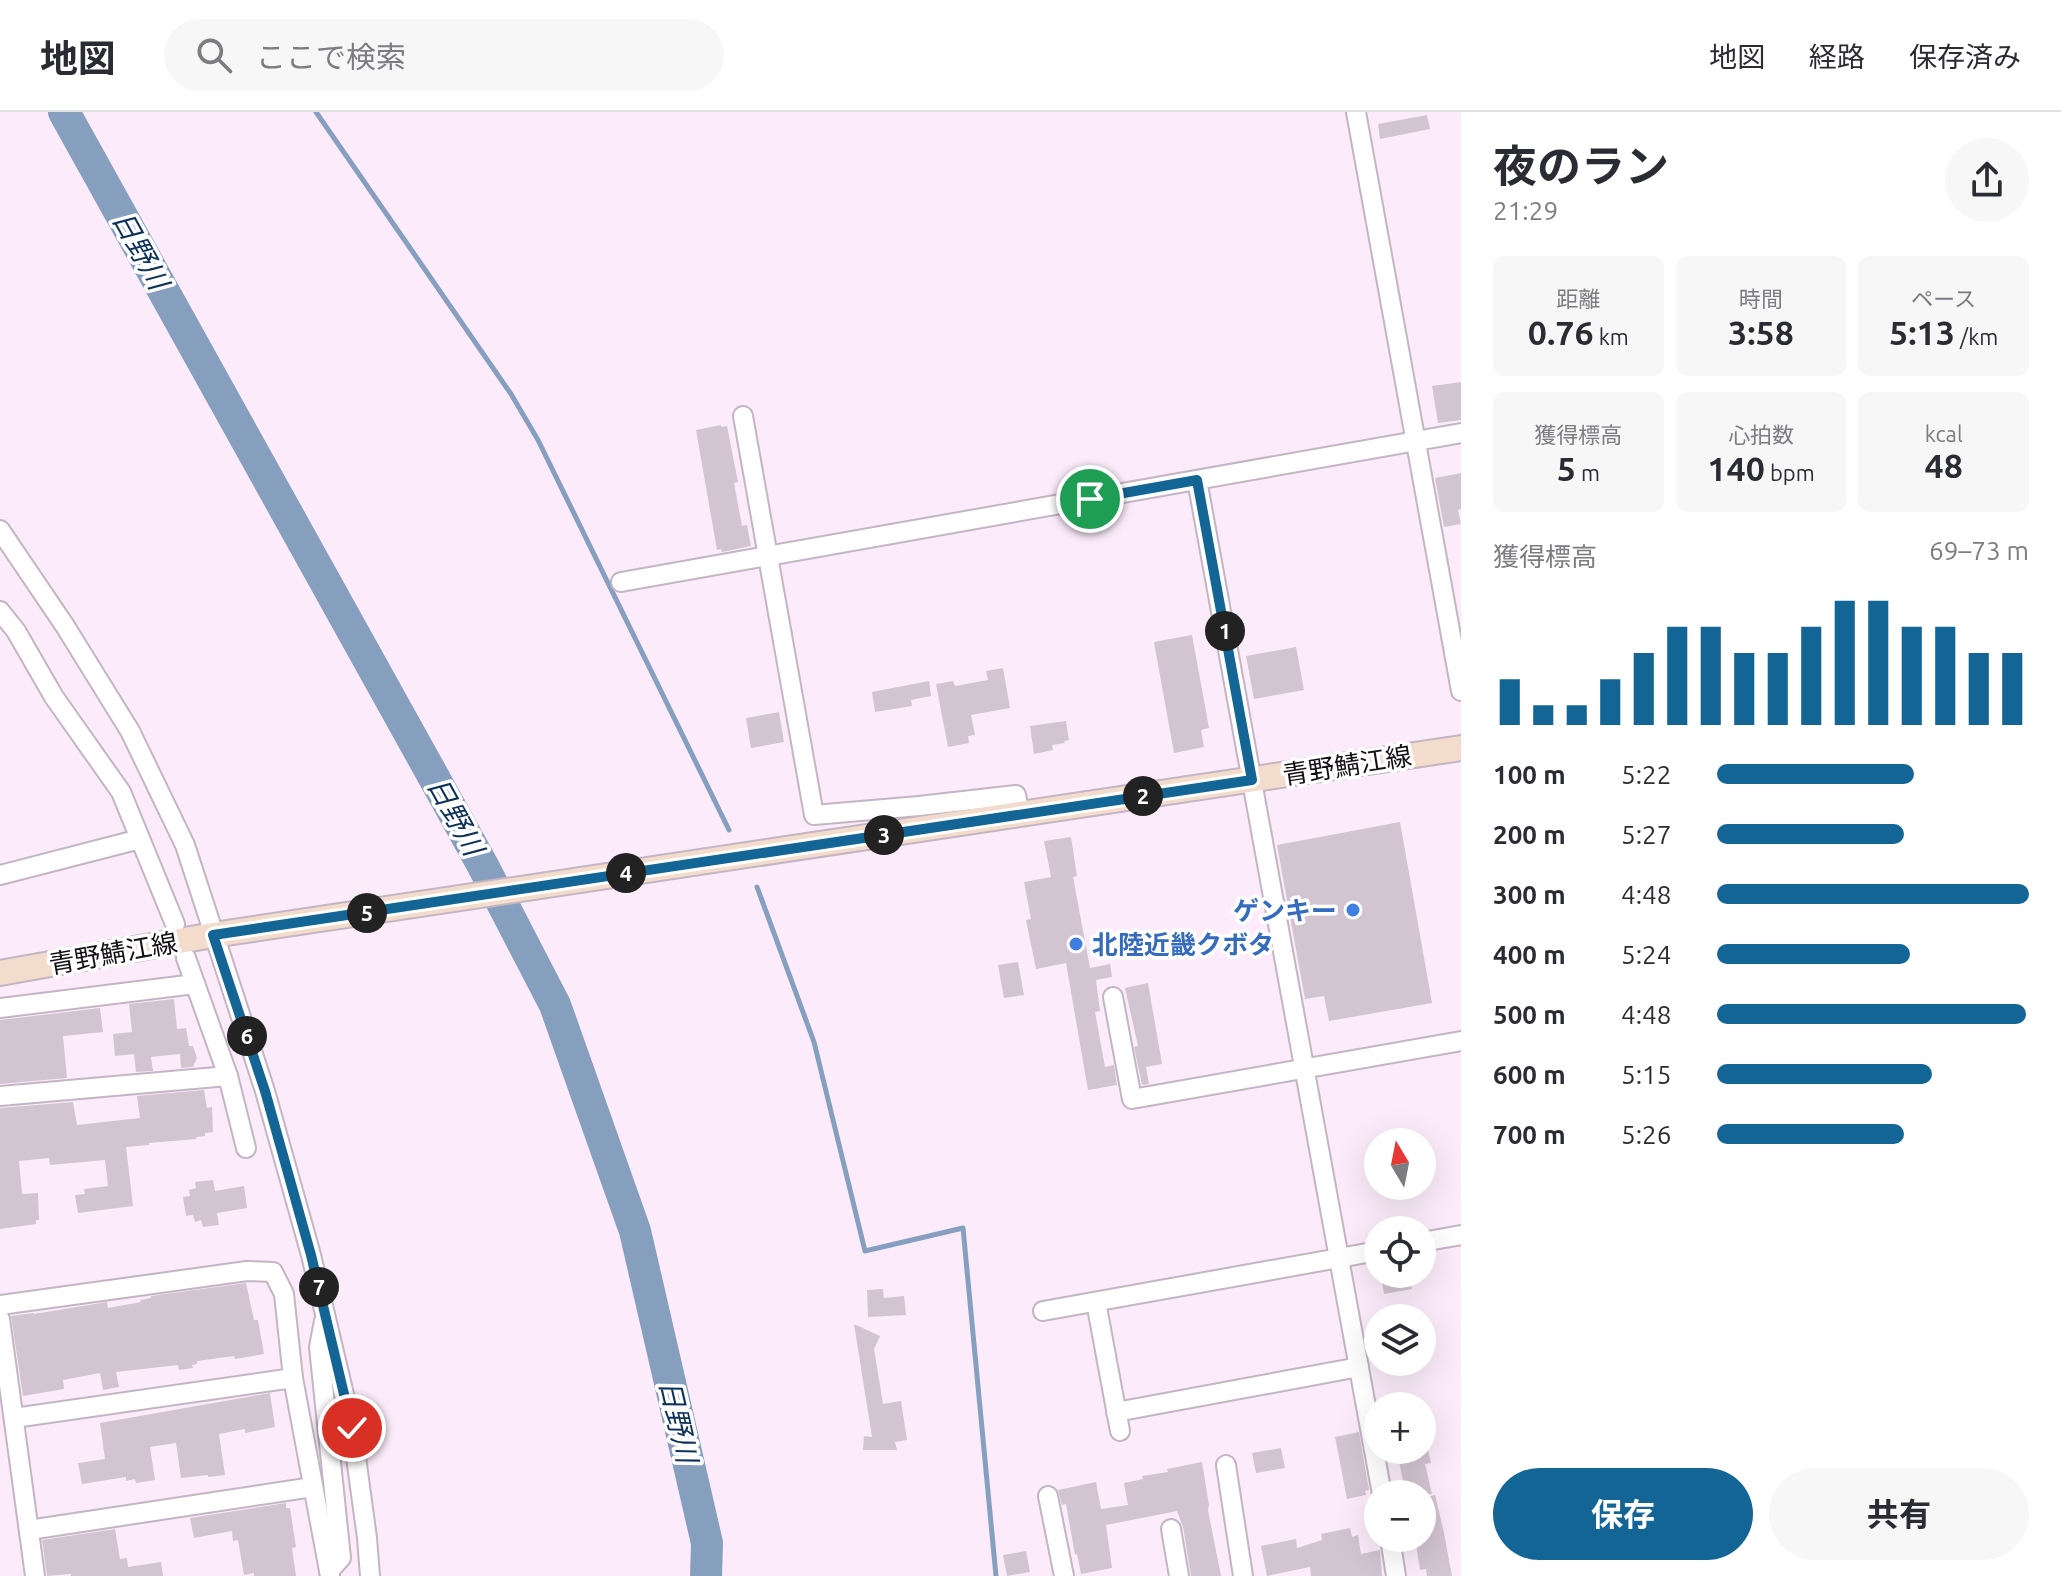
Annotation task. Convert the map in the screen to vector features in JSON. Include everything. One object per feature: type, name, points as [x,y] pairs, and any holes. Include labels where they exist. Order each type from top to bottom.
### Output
[{"type":"main road","name":"青野鯖江線","points":[[0,973],[221,934],[1461,748]]},
{"type":"street","points":[[1356,112],[1461,691]]},
{"type":"street","points":[[743,416],[814,815],[1016,795],[1020,815]]},
{"type":"street","points":[[621,582],[1461,433]]},
{"type":"street","points":[[1197,480],[1379,1480]]},
{"type":"street","points":[[0,530],[65,626],[130,731],[185,845],[221,934],[311,1255],[352,1428],[370,1576]]},
{"type":"street","points":[[0,611],[8,633],[121,792],[175,924]]},
{"type":"street","points":[[0,875],[140,839]]},
{"type":"street","points":[[186,958],[228,1076],[246,1148]]},
{"type":"street","points":[[0,1008],[195,984]]},
{"type":"street","points":[[1113,997],[1132,1099],[1461,1041]]},
{"type":"street","points":[[0,1096],[228,1076]]},
{"type":"street","points":[[1436,1239],[1461,1235]]},
{"type":"street","points":[[1043,1311],[1364,1254]]},
{"type":"street","points":[[0,1305],[247,1271],[273,1272],[284,1294],[293,1378],[330,1573]]},
{"type":"street","points":[[1096,1302],[1120,1431]]},
{"type":"street","points":[[325,1315],[319,1347],[341,1558],[330,1573]]},
{"type":"street","points":[[0,1319],[35,1576]]},
{"type":"street","points":[[1116,1412],[1359,1367]]},
{"type":"street","points":[[14,1418],[293,1378]]},
{"type":"street","points":[[1226,1465],[1243,1576]]},
{"type":"street","points":[[29,1530],[313,1487]]},
{"type":"street","points":[[1048,1496],[1064,1576]]},
{"type":"street","points":[[1171,1529],[1179,1576]]},
{"type":"street","points":[[1392,1552],[1396,1576]]},
{"type":"building","points":[[1427,115],[1430,129],[1380,139],[1378,124]]},
{"type":"building","points":[[1461,382],[1461,420],[1438,423],[1432,386]]},
{"type":"building","points":[[727,426],[738,482],[734,483],[742,526],[747,525],[751,546],[722,552],[721,549],[717,550],[696,430]]},
{"type":"building","points":[[1461,473],[1461,509],[1458,510],[1461,524],[1444,527],[1435,478]]},
{"type":"building","points":[[1192,635],[1209,728],[1201,730],[1204,747],[1174,753],[1154,642]]},
{"type":"building","points":[[1296,647],[1304,690],[1254,699],[1246,656]]},
{"type":"building","points":[[1003,668],[1010,708],[971,715],[975,735],[968,736],[969,743],[948,747],[936,684],[953,681],[955,686],[988,680],[986,671]]},
{"type":"building","points":[[929,681],[931,696],[911,700],[912,706],[875,712],[872,692]]},
{"type":"building","points":[[779,712],[784,742],[751,748],[746,718]]},
{"type":"building","points":[[1066,721],[1069,740],[1052,745],[1053,750],[1034,754],[1030,726]]},
{"type":"building","points":[[1400,822],[1432,1003],[1329,1021],[1324,996],[1305,999],[1277,845]]},
{"type":"building","points":[[1071,837],[1077,876],[1073,877],[1090,968],[1110,964],[1112,977],[1096,980],[1100,1011],[1095,1012],[1105,1067],[1114,1065],[1117,1085],[1088,1090],[1066,963],[1036,969],[1026,920],[1031,919],[1024,882],[1051,877],[1044,841]]},
{"type":"building","points":[[1018,962],[1024,995],[1004,998],[998,965]]},
{"type":"building","points":[[1148,983],[1162,1064],[1146,1067],[1149,1084],[1142,1085],[1134,1047],[1138,1046],[1125,988]]},
{"type":"building","points":[[174,999],[177,1029],[186,1028],[189,1046],[193,1046],[197,1058],[193,1067],[181,1068],[180,1054],[151,1057],[153,1071],[136,1072],[134,1054],[115,1056],[113,1034],[132,1032],[129,1004]]},
{"type":"building","points":[[100,1008],[103,1032],[63,1036],[67,1078],[0,1084],[0,1020]]},
{"type":"building","points":[[204,1090],[207,1108],[212,1107],[213,1132],[197,1139],[126,1147],[133,1206],[78,1213],[75,1195],[85,1194],[84,1189],[108,1186],[105,1160],[50,1165],[49,1158],[19,1161],[22,1194],[38,1193],[39,1220],[36,1224],[0,1229],[0,1108],[73,1102],[77,1125],[140,1118],[137,1096]]},
{"type":"building","points":[[213,1180],[215,1191],[244,1186],[247,1208],[217,1213],[219,1225],[203,1227],[201,1220],[195,1222],[193,1215],[186,1216],[183,1197],[190,1196],[189,1190],[196,1188],[195,1182]]},
{"type":"building","points":[[246,1283],[254,1320],[258,1320],[264,1354],[197,1361],[193,1368],[179,1370],[178,1365],[116,1372],[119,1387],[103,1390],[100,1373],[63,1380],[64,1389],[23,1396],[11,1316],[107,1302],[108,1308],[141,1302],[151,1296]]},
{"type":"building","points":[[1383,1288],[1412,1289],[1384,1294]]},
{"type":"building","points":[[883,1289],[884,1298],[904,1296],[906,1315],[868,1317],[867,1290]]},
{"type":"building","points":[[854,1324],[880,1336],[874,1349],[883,1404],[901,1401],[907,1440],[895,1442],[897,1450],[863,1450],[864,1436],[872,1437]]},
{"type":"building","points":[[270,1393],[275,1427],[219,1434],[225,1475],[181,1478],[176,1443],[150,1447],[155,1480],[136,1483],[135,1479],[126,1481],[126,1477],[82,1484],[78,1463],[105,1459],[100,1423]]},
{"type":"building","points":[[1359,1432],[1367,1480],[1364,1480],[1364,1495],[1347,1499],[1335,1437]]},
{"type":"building","points":[[1281,1448],[1285,1468],[1256,1473],[1252,1453]]},
{"type":"building","points":[[1202,1462],[1221,1576],[1191,1576],[1183,1527],[1177,1511],[1106,1525],[1112,1568],[1081,1574],[1066,1504],[1062,1505],[1058,1490],[1096,1482],[1101,1509],[1128,1505],[1124,1483]]},
{"type":"building","points":[[1400,1464],[1425,1464],[1429,1480],[1403,1480]]},
{"type":"building","points":[[1436,1499],[1452,1576],[1427,1576],[1426,1569],[1420,1570],[1417,1552],[1436,1552]]},
{"type":"building","points":[[286,1503],[286,1508],[290,1508],[296,1547],[292,1548],[296,1576],[244,1575],[238,1540],[233,1541],[232,1531],[194,1538],[190,1518]]},
{"type":"building","points":[[1350,1528],[1352,1537],[1358,1535],[1361,1554],[1380,1552],[1382,1576],[1311,1576],[1310,1567],[1267,1576],[1261,1546],[1296,1539],[1297,1548],[1322,1540],[1321,1534]]},
{"type":"building","points":[[115,1529],[120,1559],[127,1558],[128,1567],[161,1562],[163,1576],[47,1576],[42,1540]]},
{"type":"building","points":[[1026,1551],[1030,1572],[1007,1576],[1003,1555]]},
{"type":"waterway","name":"日野川","points":[[64,112],[482,864],[555,1005],[635,1231],[707,1543],[706,1576]]},
{"type":"waterway","points":[[316,112],[511,394],[538,440],[729,830]]},
{"type":"waterway","points":[[757,887],[814,1042],[865,1251],[963,1228],[996,1576]]},
{"type":"place","name":"ゲンキー","points":[[1353,910]]},
{"type":"place","name":"北陸近畿クボタ","points":[[1076,944]]},
{"type":"route","points":[[352,1428],[311,1255],[265,1091],[213,935],[1252,780],[1197,480],[1090,499]]}]
